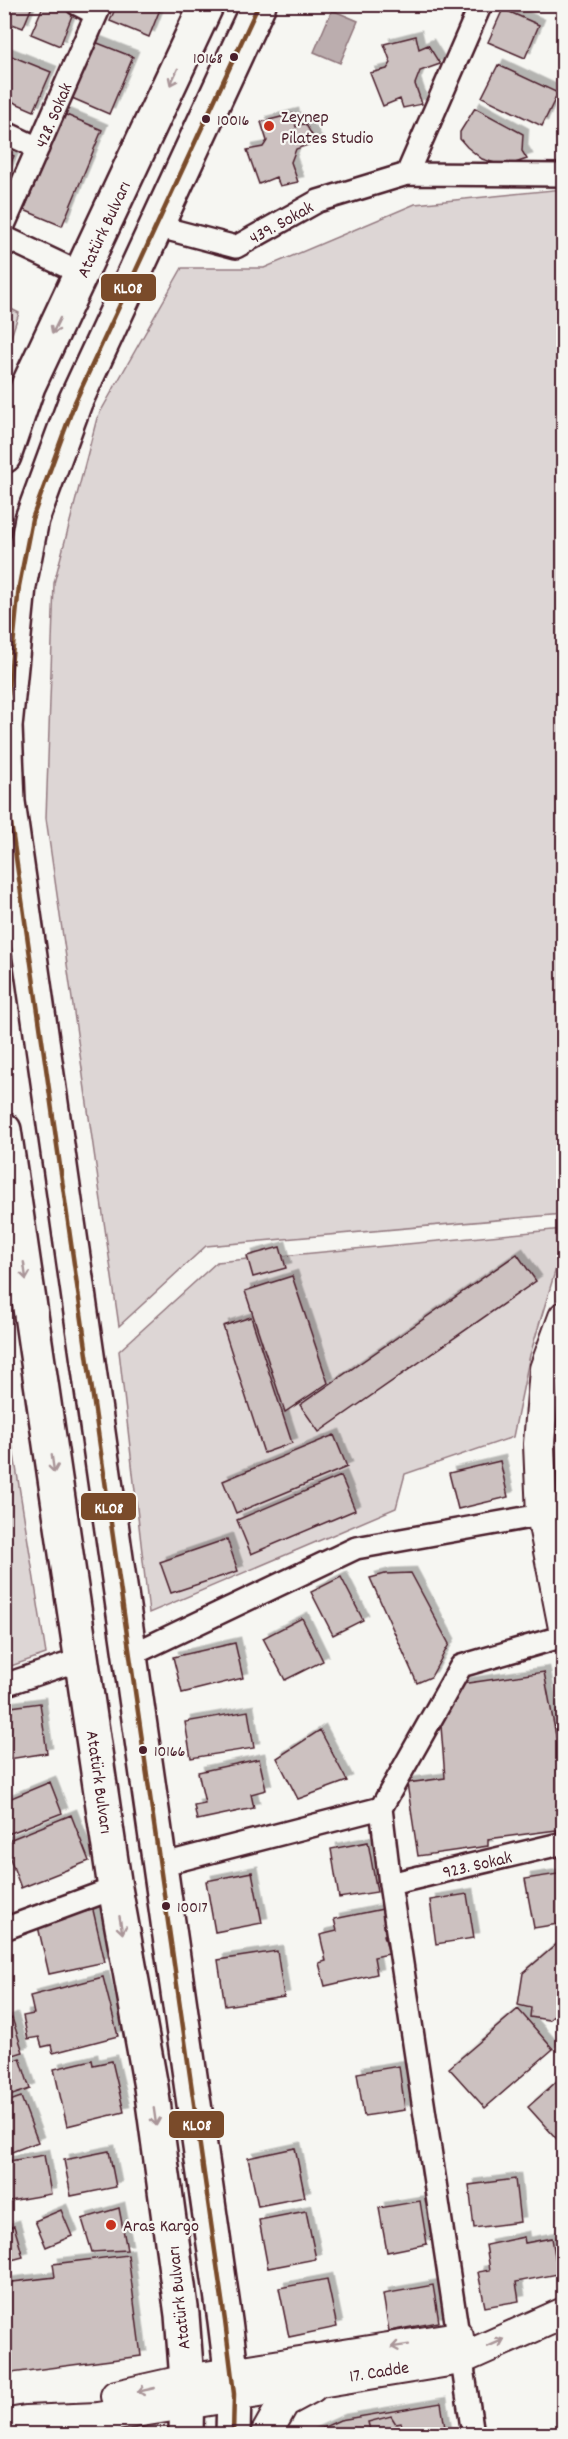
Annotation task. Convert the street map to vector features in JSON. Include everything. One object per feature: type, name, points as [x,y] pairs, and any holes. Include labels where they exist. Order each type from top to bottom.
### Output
[{"type":"main road","name":"Atatürk Bulvarı","points":[[4,456],[28,386],[207,4]]},
{"type":"main road","points":[[233,2434],[233,2384],[8,802],[5,726],[20,586],[32,519],[75,402],[259,4]]},
{"type":"main road","name":"Atatürk Bulvarı","points":[[4,1130],[115,1888],[151,2087],[182,2315],[187,2406]]},
{"type":"main road","points":[[564,1317],[545,1369],[539,1444],[553,1513],[564,1628]]},
{"type":"main road","name":"17. Cadde","points":[[15,2423],[98,2418],[187,2406],[233,2384],[326,2380],[459,2348],[564,2313]]},
{"type":"main road","points":[[233,2384],[459,2348]]},
{"type":"main road","points":[[266,2434],[284,2402],[326,2380]]},
{"type":"street","points":[[76,4],[98,9]]},
{"type":"street","points":[[407,174],[481,4]]},
{"type":"street","name":"428. Sokak","points":[[4,225],[98,9]]},
{"type":"street","points":[[4,132],[38,148]]},
{"type":"street","name":"439. Sokak","points":[[156,226],[236,247],[318,201],[407,174],[562,172]]},
{"type":"street","points":[[4,237],[82,274]]},
{"type":"street","points":[[131,1655],[356,1548],[553,1513]]},
{"type":"street","points":[[473,2434],[390,1884],[381,1808],[461,1666],[564,1636]]},
{"type":"street","points":[[4,1684],[82,1659]]},
{"type":"street","points":[[160,1865],[381,1808]]},
{"type":"street","name":"923. Sokak","points":[[390,1884],[564,1843]]},
{"type":"street","points":[[4,1929],[115,1888]]},
{"type":"shaded area","points":[[332,10],[358,21],[340,63],[314,52]]},
{"type":"shaded area","points":[[563,189],[563,1214],[206,1246],[119,1326],[46,818],[54,583],[97,418],[182,268],[264,268],[415,204]]},
{"type":"shaded area","points":[[5,306],[19,313],[5,355]]},
{"type":"shaded area","points":[[563,1229],[563,1245],[530,1355],[513,1437],[405,1474],[396,1508],[149,1613],[119,1351],[217,1262]]},
{"type":"shaded area","points":[[4,1392],[46,1654],[5,1668],[4,1668]]},
{"type":"building","points":[[4,4],[33,4],[23,28],[4,21]]},
{"type":"building","points":[[44,4],[54,4],[73,13],[60,46],[31,34]]},
{"type":"building","points":[[117,4],[162,4],[149,37],[110,21]]},
{"type":"building","points":[[503,9],[539,25],[525,58],[488,42]]},
{"type":"building","points":[[416,36],[419,49],[428,45],[440,64],[420,71],[415,84],[422,104],[403,108],[400,99],[383,106],[370,73],[387,69],[391,63],[384,44]]},
{"type":"building","points":[[95,42],[133,57],[109,114],[72,98]]},
{"type":"building","points":[[4,53],[51,72],[34,111],[4,98]]},
{"type":"building","points":[[498,65],[558,93],[542,126],[482,97]]},
{"type":"building","points":[[475,108],[523,134],[522,151],[527,159],[512,164],[498,164],[482,159],[467,147],[460,139],[460,132]]},
{"type":"building","points":[[64,114],[102,130],[62,226],[24,210]]},
{"type":"building","points":[[293,114],[296,127],[305,123],[316,142],[296,149],[291,162],[298,182],[280,186],[276,177],[259,184],[247,150],[263,147],[267,141],[261,122]]},
{"type":"building","points":[[4,152],[14,156],[4,178]]},
{"type":"building","points":[[280,1247],[286,1268],[253,1277],[247,1256]]},
{"type":"building","points":[[517,1254],[536,1281],[319,1432],[300,1405]]},
{"type":"building","points":[[292,1276],[328,1383],[285,1412],[245,1291]]},
{"type":"building","points":[[251,1317],[292,1443],[264,1453],[223,1326]]},
{"type":"building","points":[[334,1435],[347,1467],[236,1513],[223,1481]]},
{"type":"building","points":[[500,1461],[508,1497],[458,1509],[449,1473]]},
{"type":"building","points":[[341,1476],[355,1510],[251,1554],[237,1520]]},
{"type":"building","points":[[227,1539],[238,1571],[171,1593],[160,1562]]},
{"type":"building","points":[[411,1573],[449,1644],[431,1677],[417,1683],[370,1578],[385,1574]]},
{"type":"building","points":[[341,1577],[363,1620],[333,1635],[311,1592]]},
{"type":"building","points":[[302,1618],[323,1661],[285,1680],[263,1638]]},
{"type":"building","points":[[235,1643],[243,1678],[182,1693],[173,1657]]},
{"type":"building","points":[[544,1672],[564,1778],[564,1829],[488,1839],[488,1846],[418,1856],[407,1783],[445,1778],[441,1726],[461,1684]]},
{"type":"building","points":[[40,1703],[47,1753],[9,1759],[4,1708]]},
{"type":"building","points":[[248,1711],[254,1748],[191,1758],[185,1722]]},
{"type":"building","points":[[320,1730],[347,1781],[298,1799],[277,1758]]},
{"type":"building","points":[[259,1759],[266,1790],[251,1794],[254,1808],[197,1820],[194,1805],[205,1803],[198,1772]]},
{"type":"building","points":[[50,1782],[62,1813],[8,1834],[4,1824],[4,1801]]},
{"type":"building","points":[[71,1815],[89,1861],[21,1888],[4,1842]]},
{"type":"building","points":[[368,1842],[377,1892],[339,1898],[331,1849]]},
{"type":"building","points":[[252,1872],[262,1923],[215,1932],[206,1881]]},
{"type":"building","points":[[564,1873],[564,1923],[534,1928],[525,1879]]},
{"type":"building","points":[[467,1894],[474,1938],[436,1944],[430,1900]]},
{"type":"building","points":[[383,1909],[388,1934],[384,1935],[389,1954],[374,1957],[377,1974],[325,1986],[319,1963],[326,1961],[320,1935],[337,1931],[334,1919]]},
{"type":"building","points":[[93,1910],[105,1962],[49,1974],[37,1922]]},
{"type":"building","points":[[564,1938],[564,2007],[549,2020],[530,2017],[531,2008],[518,2005],[523,1973]]},
{"type":"building","points":[[277,1951],[284,1997],[225,2006],[218,1960]]},
{"type":"building","points":[[103,1977],[118,2036],[53,2053],[51,2045],[42,2047],[39,2037],[28,2039],[23,2016],[34,2014],[30,1996]]},
{"type":"building","points":[[518,2009],[553,2049],[485,2108],[449,2068]]},
{"type":"building","points":[[12,2018],[23,2052],[4,2058],[4,2021]]},
{"type":"building","points":[[20,2058],[30,2089],[4,2098],[4,2064]]},
{"type":"building","points":[[92,2060],[93,2065],[112,2061],[124,2112],[67,2126],[54,2069]]},
{"type":"building","points":[[399,2066],[405,2110],[364,2116],[357,2073]]},
{"type":"building","points":[[564,2075],[564,2147],[528,2107]]},
{"type":"building","points":[[21,2097],[38,2142],[4,2155],[4,2103]]},
{"type":"building","points":[[295,2148],[305,2197],[258,2206],[248,2158]]},
{"type":"building","points":[[109,2151],[116,2187],[71,2196],[64,2160]]},
{"type":"building","points":[[44,2155],[51,2194],[4,2202],[4,2162]]},
{"type":"building","points":[[515,2179],[520,2222],[474,2228],[469,2185]]},
{"type":"building","points":[[420,2201],[427,2244],[387,2252],[379,2208]]},
{"type":"building","points":[[119,2208],[127,2250],[92,2252],[82,2219]]},
{"type":"building","points":[[61,2210],[72,2236],[46,2247],[35,2221]]},
{"type":"building","points":[[306,2211],[316,2259],[268,2268],[259,2220]]},
{"type":"building","points":[[14,2226],[23,2257],[4,2262],[4,2229]]},
{"type":"building","points":[[524,2237],[525,2243],[552,2238],[558,2274],[516,2282],[519,2301],[485,2307],[478,2272],[490,2270],[486,2245]]},
{"type":"building","points":[[128,2255],[141,2356],[4,2374],[4,2283],[55,2277],[53,2264]]},
{"type":"building","points":[[327,2279],[337,2327],[289,2337],[279,2288]]},
{"type":"building","points":[[433,2285],[439,2322],[389,2331],[383,2294]]},
{"type":"building","points":[[441,2403],[446,2434],[309,2434],[340,2420]]},
{"type":"building","points":[[391,2416],[396,2424],[401,2423],[404,2434],[371,2434],[368,2422]]},
{"type":"transit line","name":"KL08","points":[[233,2434],[234,2394],[225,2321],[8,802],[5,726],[19,586],[32,519],[75,402],[259,4]]},
{"type":"place","name":"10168","points":[[234,57]]},
{"type":"place","name":"10016","points":[[206,119]]},
{"type":"place","name":"Zeynep Pilates Studio","points":[[269,126]]},
{"type":"place","name":"10166","points":[[143,1750]]},
{"type":"place","name":"10017","points":[[166,1906]]},
{"type":"place","name":"Aras Kargo","points":[[111,2225]]}]
